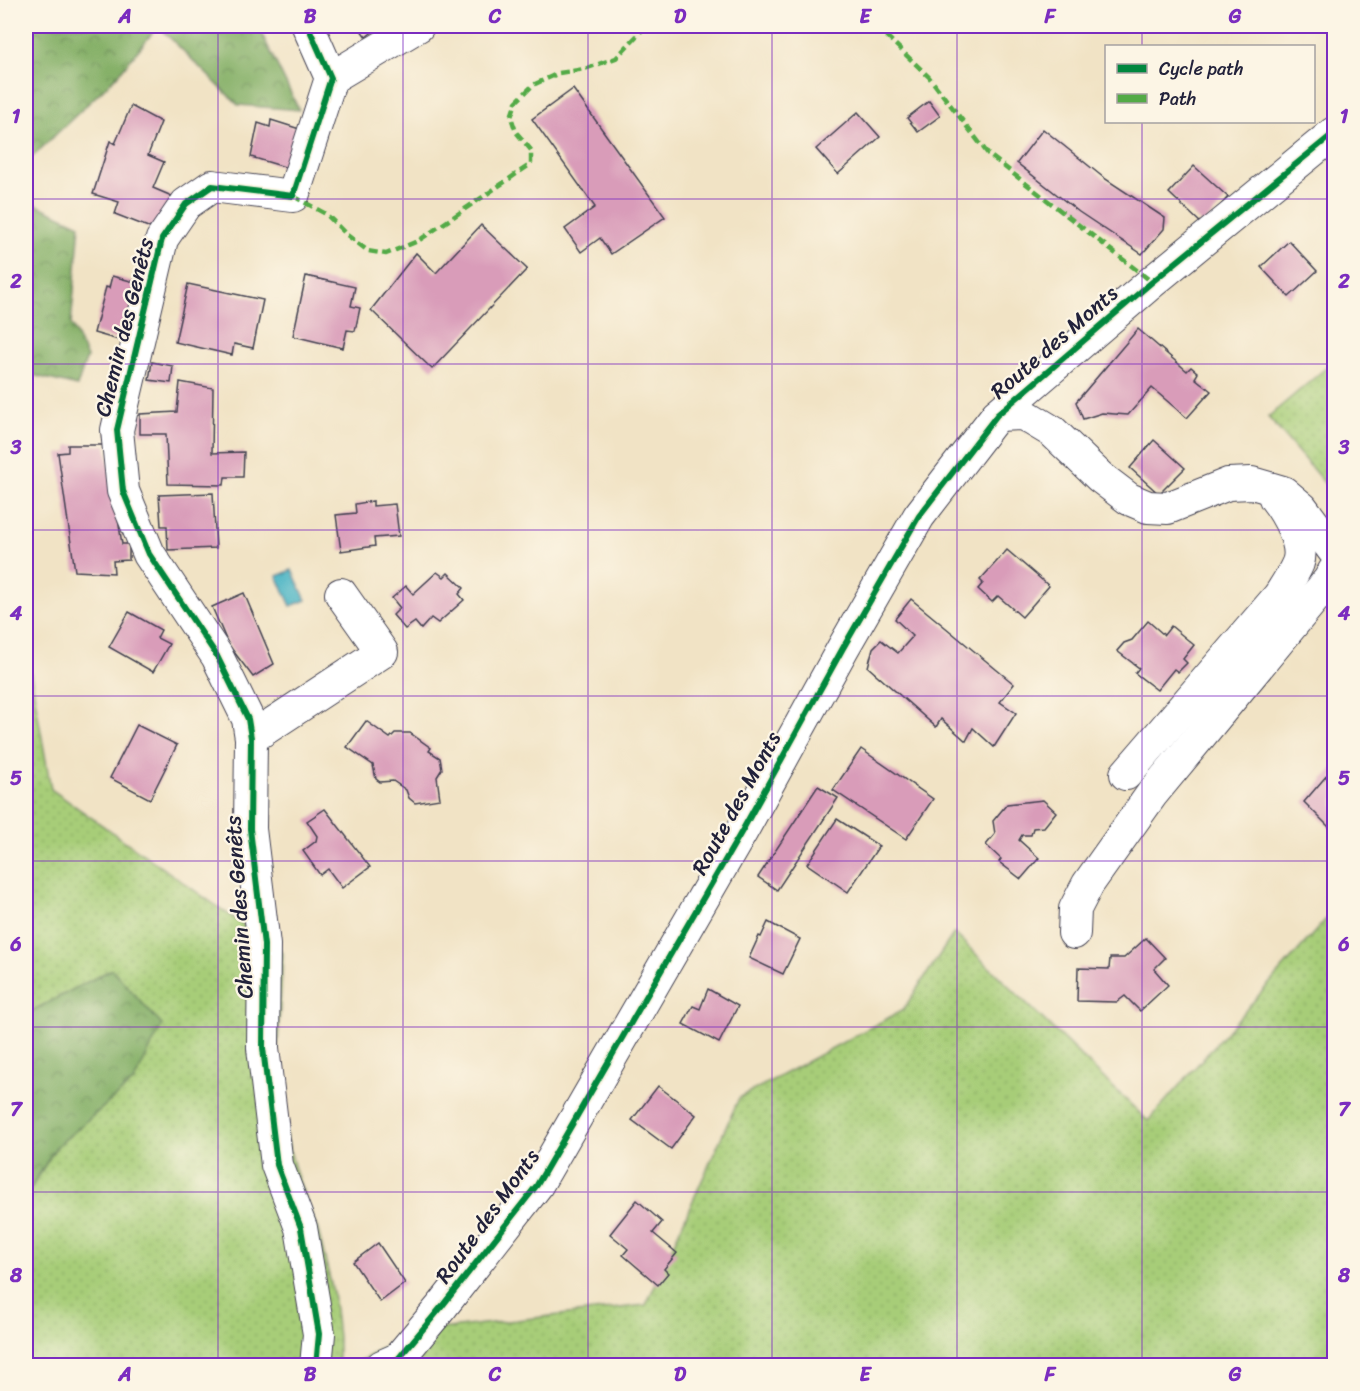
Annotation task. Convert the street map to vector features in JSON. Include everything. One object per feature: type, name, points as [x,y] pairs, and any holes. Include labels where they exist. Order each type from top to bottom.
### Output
[{"type":"street","points":[[308,26],[331,78],[418,26]]},
{"type":"street","name":"Chemin des Genêts","points":[[316,1365],[318,1334],[301,1228],[276,1165],[265,1060],[264,945],[250,829],[248,718],[217,656],[149,554],[123,491],[117,430],[162,239],[186,204],[212,186],[293,196],[331,78]]},
{"type":"street","name":"Route des Monts","points":[[382,1365],[398,1359],[537,1185],[731,851],[919,516],[998,415],[1152,282],[1335,133]]},
{"type":"street","points":[[998,415],[1023,414],[1053,432],[1100,477],[1129,499],[1148,507],[1168,508],[1228,484],[1252,483],[1283,492],[1302,508],[1335,551]]},
{"type":"street","points":[[1126,774],[1279,596],[1299,560],[1298,545],[1291,522],[1268,490],[1252,483]]},
{"type":"street","points":[[1074,933],[1074,909],[1088,884],[1152,794],[1335,571]]},
{"type":"street","points":[[250,738],[382,652],[341,594]]},
{"type":"green space","points":[[26,26],[158,26],[118,75],[26,163]]},
{"type":"green space","points":[[158,26],[258,26],[299,110],[238,105]]},
{"type":"green space","points":[[26,200],[80,225],[71,324],[87,357],[77,386],[28,374]]},
{"type":"green space","points":[[1334,361],[1334,494],[1268,417]]},
{"type":"green space","points":[[26,647],[51,789],[283,953],[275,1097],[296,1173],[318,1230],[333,1292],[338,1337],[338,1365],[26,1365],[26,1196],[56,1147],[134,1081],[112,970],[26,1014]]},
{"type":"green space","points":[[1334,910],[1334,1365],[352,1366],[406,1333],[646,1305],[739,1098],[903,1010],[954,933],[1148,1121]]},
{"type":"green space","points":[[112,969],[162,1025],[134,1081],[56,1147],[26,1196],[26,1014]]},
{"type":"water","points":[[292,570],[306,600],[291,606],[277,576]]},
{"type":"building","points":[[358,26],[380,26],[366,37]]},
{"type":"building","points":[[573,89],[665,217],[611,254],[600,238],[581,252],[565,229],[595,207],[532,119]]},
{"type":"building","points":[[929,101],[940,116],[918,132],[907,118]]},
{"type":"building","points":[[131,106],[161,122],[148,155],[164,162],[153,188],[174,197],[161,232],[115,214],[119,202],[93,194],[110,141],[115,144]]},
{"type":"building","points":[[858,112],[880,137],[838,174],[816,149]]},
{"type":"building","points":[[271,120],[306,131],[295,170],[251,157],[258,123],[270,127]]},
{"type":"building","points":[[1043,129],[1104,178],[1165,218],[1164,229],[1142,254],[1079,212],[1017,163]]},
{"type":"building","points":[[1194,166],[1228,197],[1203,225],[1169,193]]},
{"type":"building","points":[[481,225],[527,269],[432,369],[371,310],[416,253],[436,273]]},
{"type":"building","points":[[1289,241],[1317,271],[1289,297],[1261,267]]},
{"type":"building","points":[[112,276],[138,283],[122,341],[94,333],[106,287],[109,288]]},
{"type":"building","points":[[306,276],[355,287],[351,306],[360,308],[355,331],[347,330],[343,348],[293,336]]},
{"type":"building","points":[[188,284],[263,300],[253,348],[234,344],[232,355],[175,342]]},
{"type":"building","points":[[1138,329],[1187,371],[1191,367],[1198,373],[1195,378],[1211,391],[1187,418],[1152,388],[1128,415],[1102,413],[1083,419],[1076,402]]},
{"type":"building","points":[[152,362],[173,366],[171,383],[149,380]]},
{"type":"building","points":[[180,382],[213,388],[212,453],[244,452],[243,477],[225,477],[224,485],[168,484],[166,434],[140,434],[140,414],[177,412]]},
{"type":"building","points":[[1154,440],[1185,468],[1159,494],[1130,468]]},
{"type":"building","points":[[68,445],[106,445],[122,544],[129,544],[129,560],[113,561],[114,573],[75,571],[58,453],[68,452]]},
{"type":"building","points":[[213,493],[216,548],[168,550],[167,526],[161,526],[159,495]]},
{"type":"building","points":[[373,501],[373,506],[395,504],[399,536],[374,538],[375,546],[341,551],[336,515],[356,513],[355,504]]},
{"type":"building","points":[[1007,550],[1049,586],[1022,617],[998,596],[992,602],[978,589],[983,583],[980,580]]},
{"type":"building","points":[[437,572],[444,577],[448,573],[464,588],[459,594],[464,600],[438,623],[431,618],[421,629],[415,622],[405,629],[393,615],[400,608],[392,598],[406,586],[413,594]]},
{"type":"building","points":[[244,593],[274,664],[253,677],[228,644],[212,607]]},
{"type":"building","points":[[911,599],[1014,684],[1000,702],[1016,713],[994,747],[973,728],[966,741],[941,719],[936,727],[868,667],[873,648],[881,640],[898,653],[913,636],[895,619]]},
{"type":"building","points":[[129,612],[161,630],[157,638],[169,644],[153,672],[109,647]]},
{"type":"building","points":[[1148,621],[1164,635],[1171,626],[1194,645],[1183,659],[1187,663],[1178,672],[1174,669],[1157,690],[1135,673],[1139,668],[1117,651],[1124,643],[1132,640]]},
{"type":"building","points":[[366,721],[390,738],[395,733],[410,733],[431,748],[429,751],[440,758],[442,769],[437,777],[440,799],[415,803],[409,798],[406,790],[393,781],[380,782],[376,779],[373,765],[347,747]]},
{"type":"building","points":[[137,725],[177,745],[150,799],[110,778]]},
{"type":"building","points":[[861,749],[933,799],[906,839],[833,790]]},
{"type":"building","points":[[1334,767],[1334,832],[1304,802]]},
{"type":"building","points":[[818,786],[838,798],[777,890],[758,877]]},
{"type":"building","points":[[1043,800],[1056,812],[1044,827],[1033,828],[1031,835],[1022,835],[1019,840],[1039,858],[1021,879],[999,862],[1001,859],[986,845],[995,834],[993,821],[1007,804]]},
{"type":"building","points":[[325,809],[370,867],[342,888],[328,869],[320,875],[303,851],[316,841],[317,836],[307,821]]},
{"type":"building","points":[[837,819],[879,846],[848,892],[807,864]]},
{"type":"building","points":[[768,922],[800,939],[783,974],[749,958]]},
{"type":"building","points":[[1146,938],[1165,958],[1154,969],[1168,985],[1140,1011],[1125,996],[1117,1002],[1077,1001],[1078,968],[1109,969],[1110,958],[1124,958]]},
{"type":"building","points":[[708,989],[738,1006],[719,1043],[683,1024],[693,1006],[700,1009]]},
{"type":"building","points":[[658,1086],[696,1115],[671,1149],[632,1120]]},
{"type":"building","points":[[637,1200],[662,1222],[653,1233],[677,1253],[664,1269],[668,1273],[658,1285],[623,1255],[628,1249],[610,1234]]},
{"type":"building","points":[[378,1243],[405,1283],[380,1302],[353,1262]]},
{"type":"marked path","points":[[293,196],[326,214],[347,235],[368,251],[386,254],[418,241],[531,164],[531,150],[516,132],[511,117],[516,102],[533,85],[559,73],[585,69],[616,58],[646,26]]},
{"type":"marked path","points":[[876,26],[929,77],[988,154],[1152,282]]},
{"type":"cycle path","points":[[308,26],[331,78],[293,196],[212,186],[186,204],[162,239],[117,430],[123,491],[149,554],[217,656],[248,719],[251,738],[250,829],[264,945],[263,1048],[277,1165],[301,1228],[319,1334],[316,1366]]},
{"type":"cycle path","points":[[382,1366],[398,1359],[537,1185],[742,831],[919,516],[997,415],[1152,282],[1334,133]]}]
